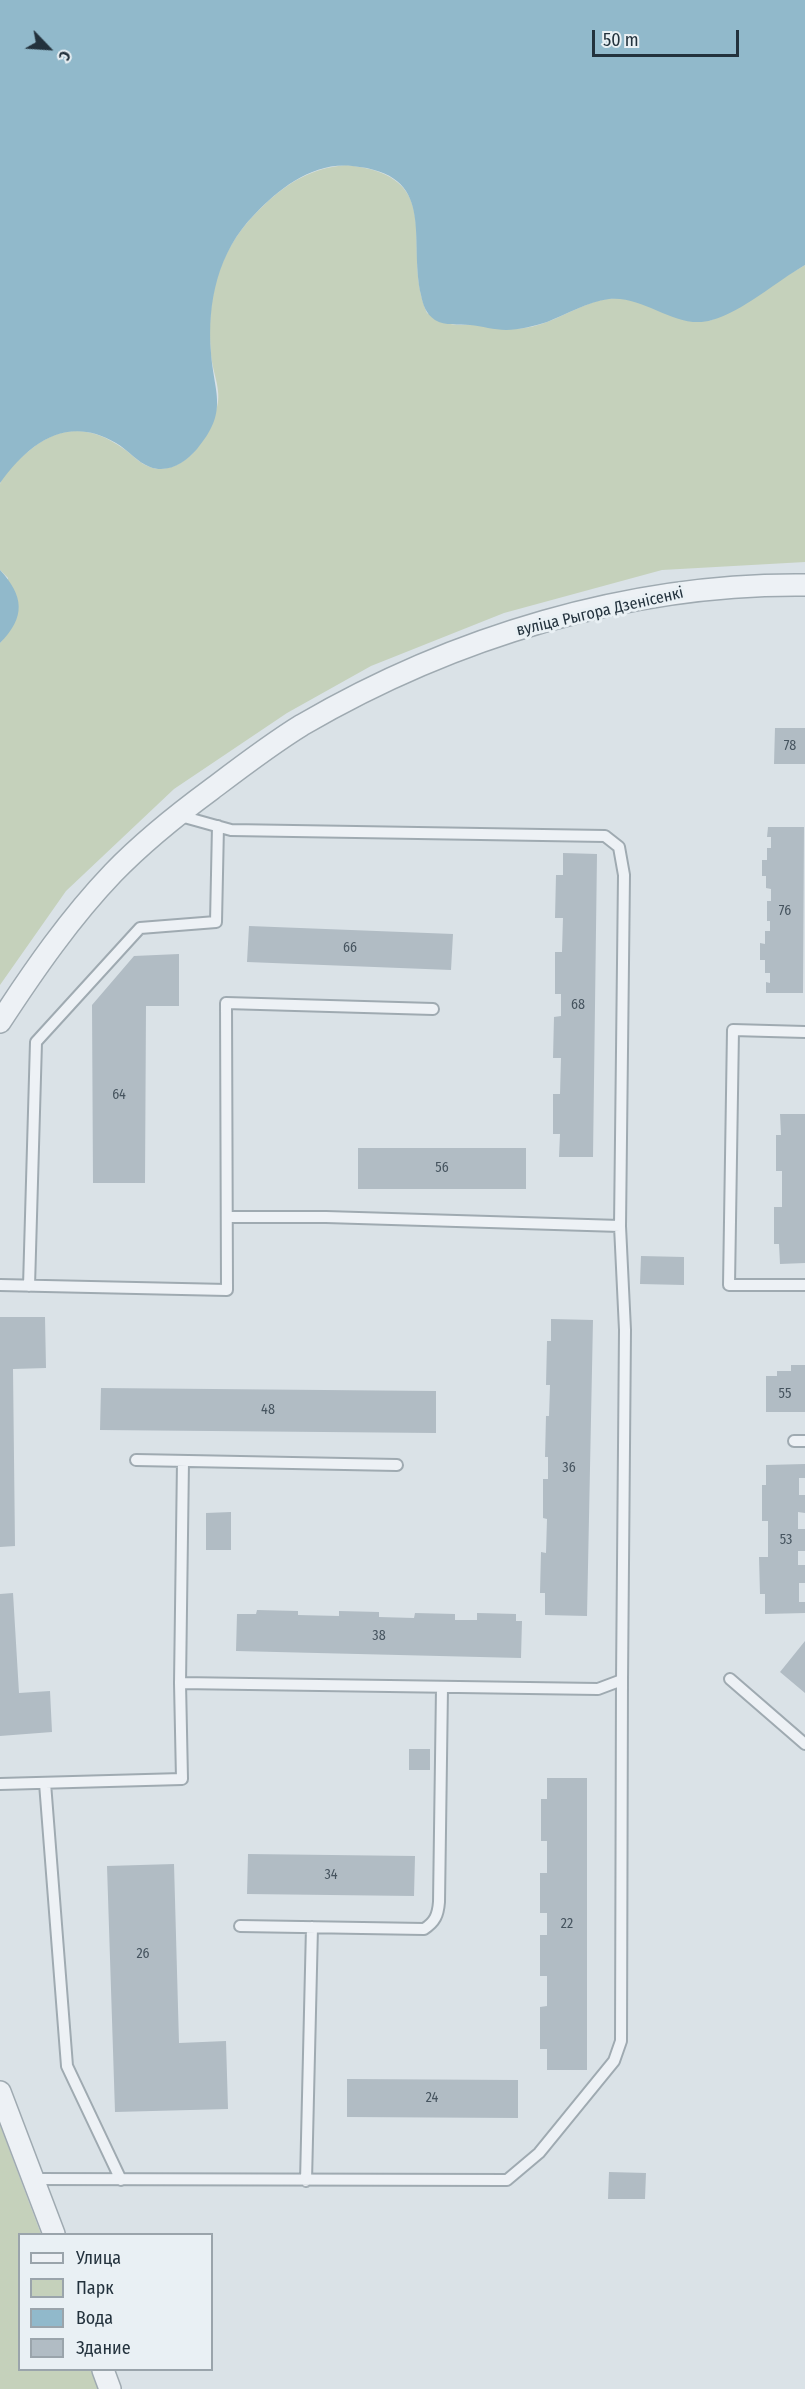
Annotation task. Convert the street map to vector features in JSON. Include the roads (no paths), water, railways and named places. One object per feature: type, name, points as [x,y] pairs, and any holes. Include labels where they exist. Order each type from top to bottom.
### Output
[{"type":"street","name":"вуліца Рыгора Дзенісенкі","points":[[0,1022],[32,974],[114,872],[176,815],[302,726],[388,680],[450,652],[511,631],[643,599],[705,589],[805,585]]},
{"type":"street","points":[[0,2092],[53,2233]]},
{"type":"street","points":[[103,2371],[110,2389]]},
{"type":"lane","points":[[34,2179],[507,2180],[538,2153],[614,2061],[621,2041],[625,1330],[620,1226],[624,875],[619,847],[605,836],[231,830],[176,815]]},
{"type":"lane","points":[[29,1286],[36,1042],[140,928],[216,922],[218,826]]},
{"type":"lane","points":[[0,1285],[227,1290],[226,1003],[433,1009]]},
{"type":"lane","points":[[805,1032],[733,1030],[729,1285],[805,1285]]},
{"type":"lane","points":[[226,1217],[326,1217],[620,1226]]},
{"type":"lane","points":[[135,1460],[397,1465]]},
{"type":"lane","points":[[0,1784],[182,1779],[180,1683],[183,1461]]},
{"type":"lane","points":[[180,1683],[598,1689],[622,1680]]},
{"type":"lane","points":[[730,1680],[805,1744]]},
{"type":"lane","points":[[240,1926],[424,1929],[433,1924],[439,1902],[442,1688]]},
{"type":"lane","points":[[45,1783],[67,2066],[121,2180]]},
{"type":"lane","points":[[306,2181],[312,1927]]},
{"type":"water","points":[[0,0],[805,0],[805,265],[735,310],[712,320],[686,321],[635,302],[609,299],[585,305],[547,322],[516,329],[502,330],[443,323],[429,315],[421,295],[414,211],[408,195],[397,181],[379,171],[352,166],[324,168],[298,179],[264,205],[242,229],[224,261],[213,297],[210,334],[217,402],[216,413],[207,436],[193,454],[176,466],[157,469],[145,465],[116,443],[98,435],[81,431],[65,432],[37,445],[23,456],[0,483]]},
{"type":"water","points":[[0,570],[14,589],[19,606],[14,624],[0,643]]}]
